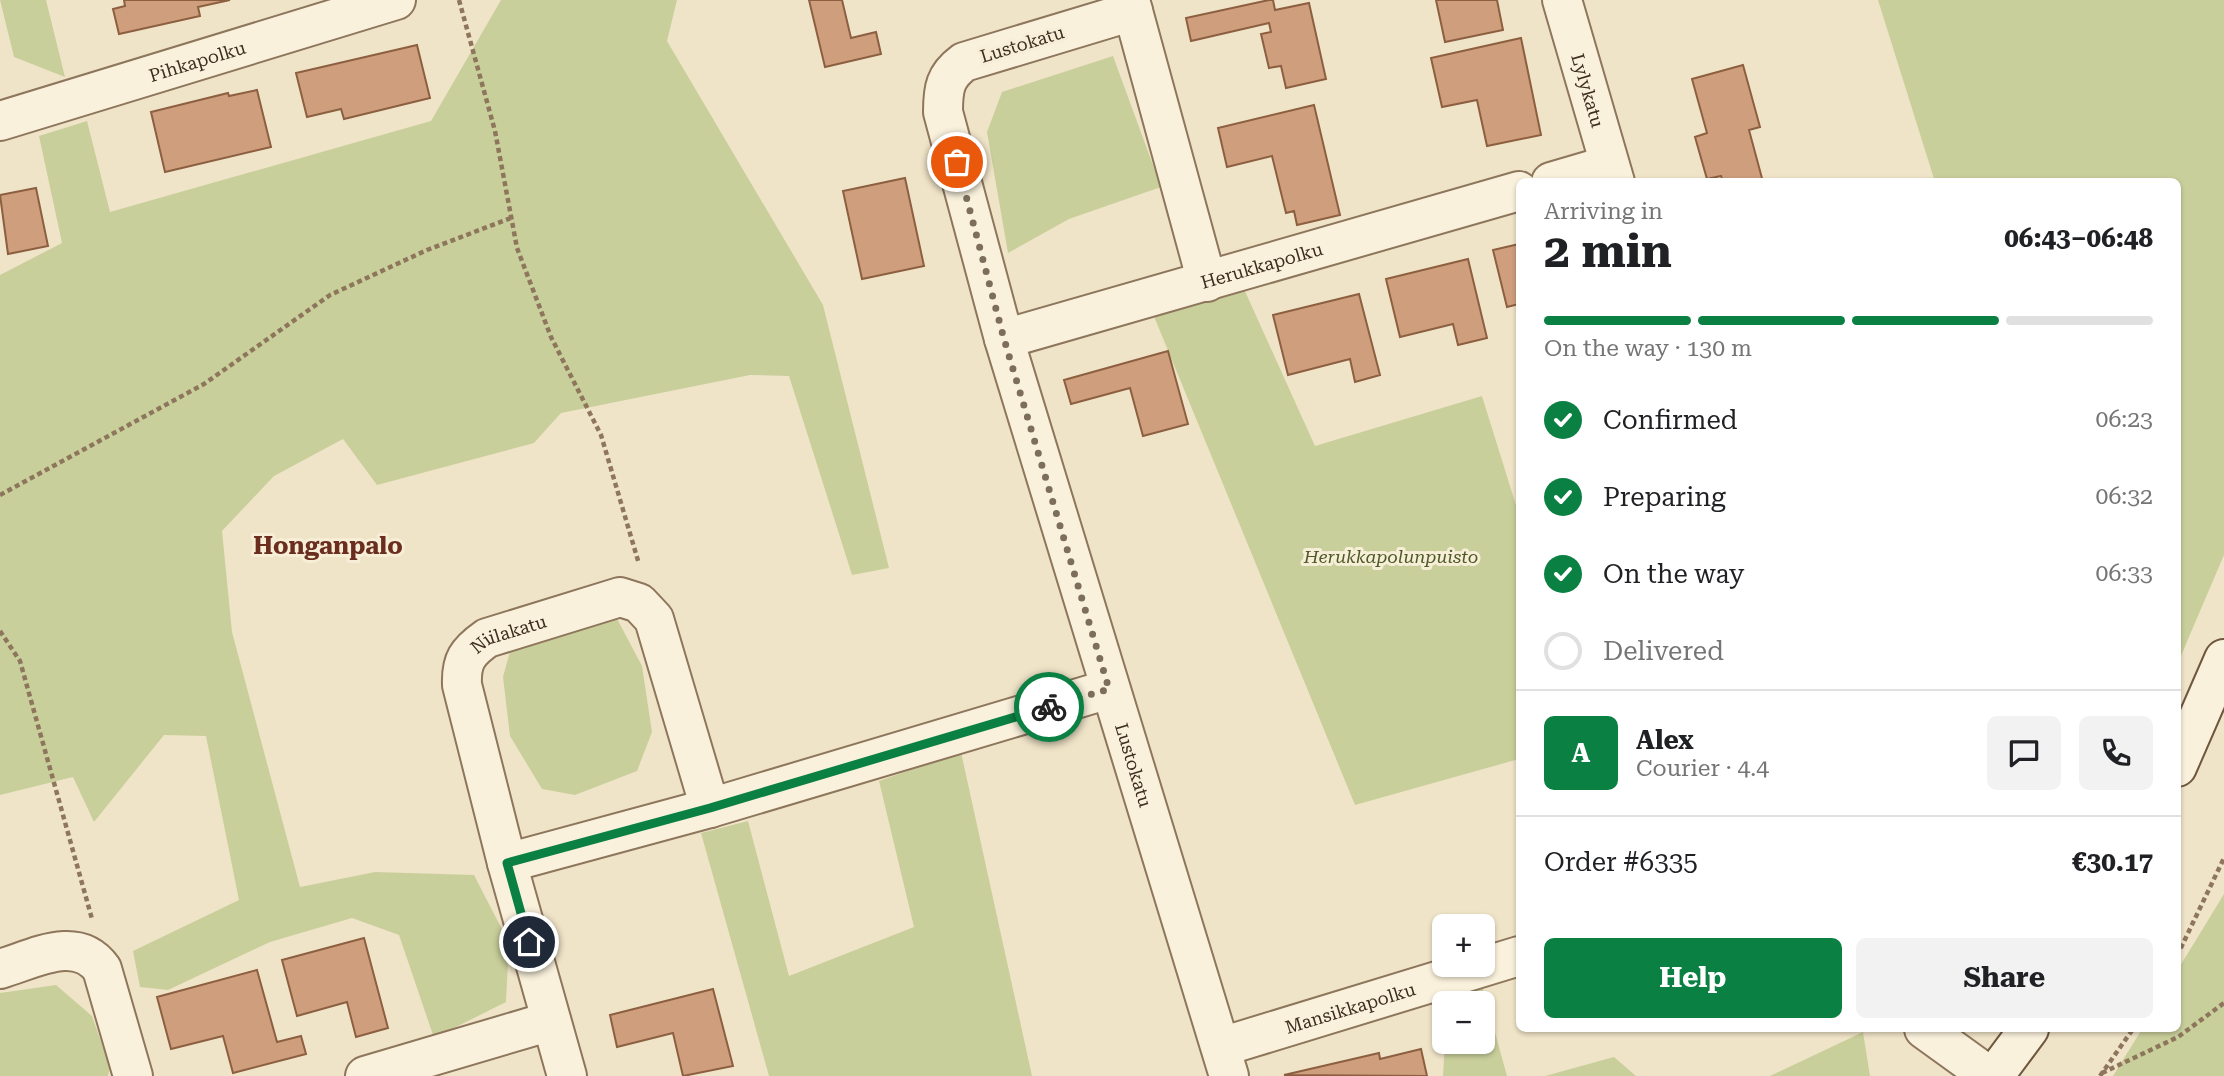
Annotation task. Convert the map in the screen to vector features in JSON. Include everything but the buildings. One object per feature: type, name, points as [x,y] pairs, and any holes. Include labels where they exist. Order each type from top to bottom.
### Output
[{"type":"street","name":"Pihkapolku","points":[[0,121],[396,0]]},
{"type":"street","name":"Lylykatu","points":[[1562,0],[1612,174]]},
{"type":"street","points":[[1132,5],[1207,282]]},
{"type":"street","name":"Lustokatu","points":[[1132,5],[964,62],[949,73],[943,90],[943,112],[1004,339],[1225,1062]]},
{"type":"street","points":[[1582,178],[1612,174]]},
{"type":"street","name":"Herukkapolku","points":[[1004,339],[1516,192]]},
{"type":"street","name":"Niilakatu","points":[[567,1076],[507,863],[462,685],[462,665],[470,649],[487,638],[620,597],[639,603]]},
{"type":"street","points":[[639,603],[654,619],[710,808]]},
{"type":"street","points":[[2181,758],[2224,659]]},
{"type":"street","points":[[507,863],[710,808],[1109,689]]},
{"type":"street","points":[[0,969],[65,950],[85,953],[94,958],[102,969],[133,1076]]},
{"type":"street","name":"Mansikkapolku","points":[[1225,1062],[1516,957]]},
{"type":"street","points":[[365,1076],[551,1021]]},
{"type":"street","points":[[1928,1032],[1992,1076],[2027,1032]]},
{"type":"path","points":[[459,0],[495,131],[517,248],[551,337],[601,435],[639,566],[639,603]]},
{"type":"path","points":[[0,495],[204,384],[330,295],[427,250],[511,218]]},
{"type":"path","points":[[0,631],[20,661],[93,924],[85,953]]},
{"type":"path","points":[[2181,948],[2224,858]]},
{"type":"path","points":[[2101,1074],[2178,1037],[2224,1003]]},
{"type":"path","points":[[2101,1074],[2131,1032]]},
{"type":"green space","points":[[0,0],[46,0],[65,77],[14,57]]},
{"type":"green space","points":[[501,0],[677,0],[667,41],[823,305],[889,568],[852,575],[789,376],[750,375],[561,413],[534,443],[377,485],[343,439],[274,476],[222,531],[232,632],[300,887],[375,872],[474,875],[509,943],[506,1002],[434,1038],[399,935],[352,918],[270,942],[168,990],[140,987],[133,951],[239,900],[206,736],[164,735],[94,822],[73,777],[0,795],[0,275],[62,243],[39,136],[87,121],[110,212],[431,121]]},
{"type":"green space","points":[[1878,0],[2224,0],[2224,555],[2181,656],[2181,178],[1934,178]]},
{"type":"green space","points":[[1113,56],[1161,187],[1069,219],[1008,253],[987,132],[1002,92]]},
{"type":"green space","name":"Herukkapolunpuisto","points":[[1244,289],[1315,446],[1482,396],[1516,505],[1516,760],[1355,805],[1153,314]]},
{"type":"green space","points":[[614,613],[642,666],[652,732],[637,771],[575,795],[542,789],[510,736],[503,677],[512,644]]},
{"type":"green space","points":[[961,752],[1032,1076],[769,1076],[701,833],[748,821],[789,976],[914,927],[879,781]]},
{"type":"green space","points":[[2224,894],[2224,1076],[2113,1076],[2140,1032],[2181,1032],[2181,964]]},
{"type":"green space","points":[[1481,982],[1483,991],[1456,991]]},
{"type":"green space","points":[[56,985],[92,1016],[110,1067],[108,1076],[0,1076],[0,993]]},
{"type":"green space","points":[[1863,1032],[1870,1076],[1770,1076]]},
{"type":"green space","points":[[1495,1033],[1507,1076],[1443,1076],[1444,1054],[1495,1054]]},
{"type":"green space","points":[[1614,1057],[1636,1076],[1545,1076]]},
{"type":"way so far","points":[[957,162],[1004,339],[1109,689],[1049,707]]},
{"type":"district","name":"Honganpalo","points":[[328,546]]},
{"type":"route","points":[[529,942],[507,863],[710,808],[1049,707]]}]
